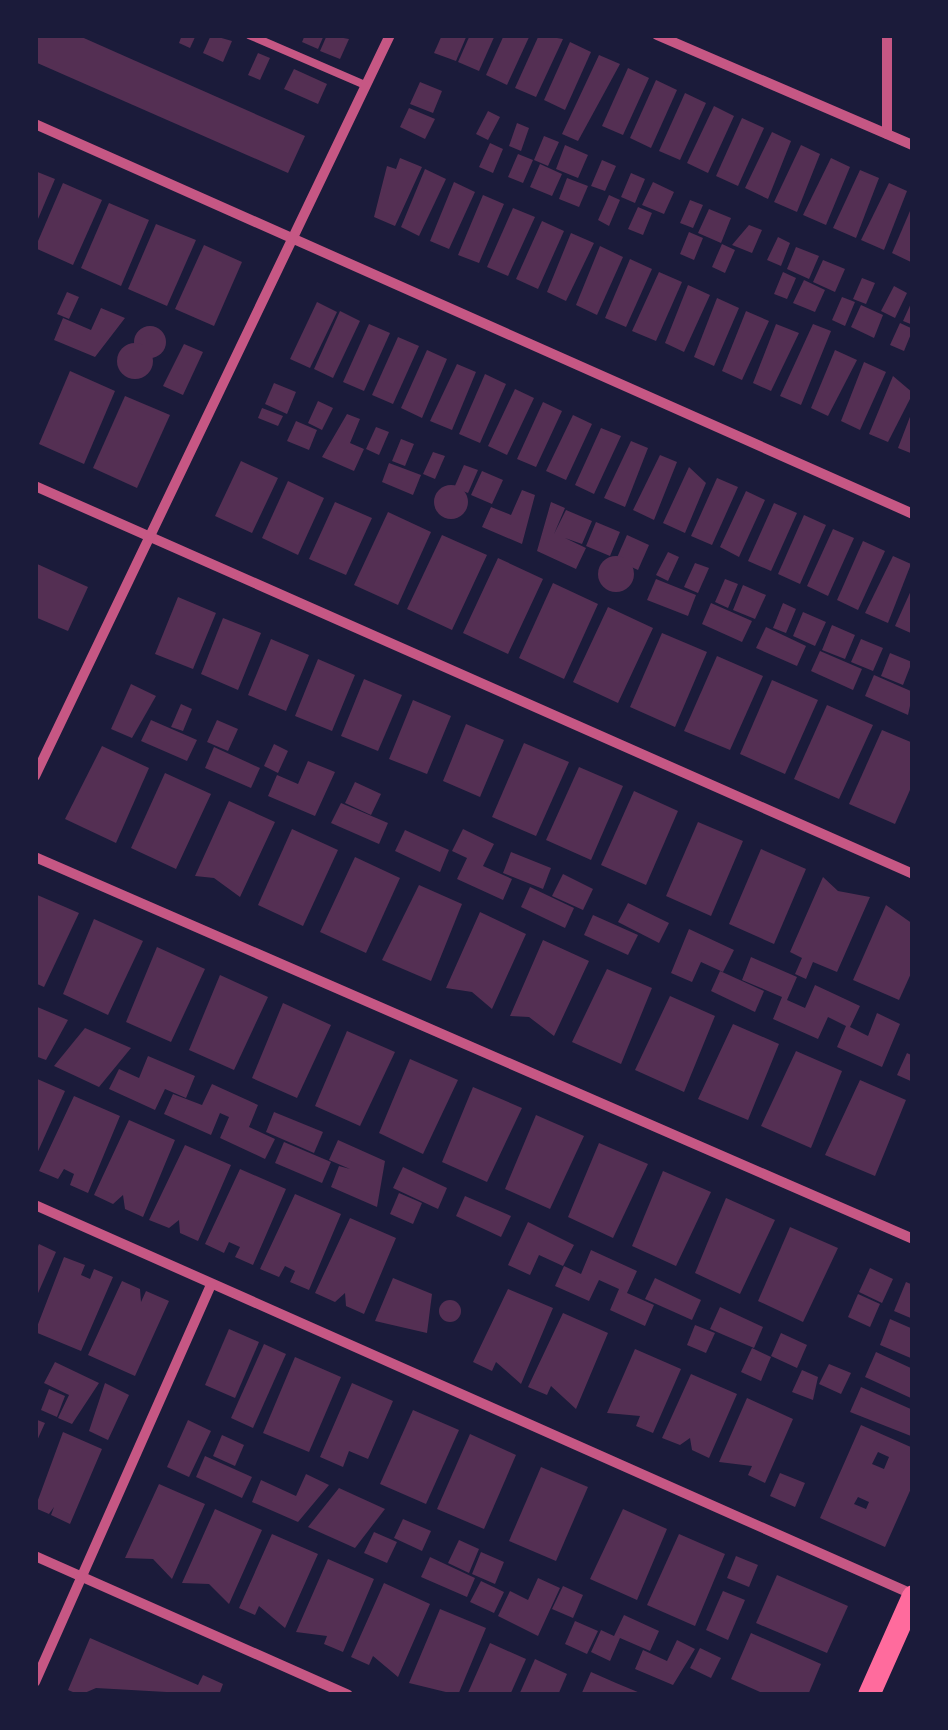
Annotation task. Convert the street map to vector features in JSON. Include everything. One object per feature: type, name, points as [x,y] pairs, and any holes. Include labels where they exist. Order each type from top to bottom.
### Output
[{"type":"main road","points":[[869,1695],[913,1595]]},
{"type":"street","points":[[35,776],[298,242],[390,35]]},
{"type":"street","points":[[657,35],[913,145]]},
{"type":"street","points":[[887,35],[887,134]]},
{"type":"street","points":[[35,124],[913,514]]},
{"type":"street","points":[[35,486],[913,874]]},
{"type":"street","points":[[35,857],[913,1239]]},
{"type":"street","points":[[35,1205],[913,1595]]},
{"type":"street","points":[[35,1682],[211,1284]]},
{"type":"street","points":[[35,1556],[348,1695]]},
{"type":"lane","points":[[249,35],[365,85]]},
{"type":"building","points":[[35,35],[77,35],[305,136],[288,173],[35,62]]},
{"type":"building","points":[[182,35],[196,35],[190,48],[179,43]]},
{"type":"building","points":[[211,35],[232,41],[223,62],[203,53]]},
{"type":"building","points":[[305,35],[324,35],[318,49],[302,42]]},
{"type":"building","points":[[327,35],[349,39],[340,59],[320,51]]},
{"type":"building","points":[[442,35],[467,35],[456,61],[434,53]]},
{"type":"building","points":[[470,35],[495,35],[479,71],[458,62]]},
{"type":"building","points":[[504,35],[530,35],[507,85],[486,75]]},
{"type":"building","points":[[539,35],[563,39],[536,97],[515,88]]},
{"type":"building","points":[[570,42],[591,52],[565,110],[544,100]]},
{"type":"building","points":[[258,53],[270,58],[260,80],[248,75]]},
{"type":"building","points":[[599,55],[620,64],[578,141],[562,134]]},
{"type":"building","points":[[628,68],[649,78],[623,135],[602,126]]},
{"type":"building","points":[[294,69],[327,84],[318,104],[284,89]]},
{"type":"building","points":[[656,80],[677,90],[651,148],[630,138]]},
{"type":"building","points":[[420,82],[442,91],[433,113],[410,104]]},
{"type":"building","points":[[685,93],[706,103],[680,160],[659,151]]},
{"type":"building","points":[[714,106],[734,116],[708,173],[687,163]]},
{"type":"building","points":[[409,108],[435,119],[425,139],[400,127]]},
{"type":"building","points":[[488,111],[500,117],[488,140],[476,134]]},
{"type":"building","points":[[742,118],[764,128],[738,186],[716,176]]},
{"type":"building","points":[[517,123],[529,128],[521,151],[509,146]]},
{"type":"building","points":[[772,132],[791,141],[768,199],[745,188]]},
{"type":"building","points":[[544,136],[559,142],[548,166],[534,160]]},
{"type":"building","points":[[490,143],[503,149],[493,173],[479,167]]},
{"type":"building","points":[[565,145],[588,155],[578,178],[556,169]]},
{"type":"building","points":[[801,145],[820,154],[797,212],[774,202]]},
{"type":"building","points":[[518,154],[533,160],[523,183],[508,177]]},
{"type":"building","points":[[400,158],[422,167],[395,226],[374,217],[387,166],[396,169]]},
{"type":"building","points":[[831,158],[850,167],[826,225],[803,215]]},
{"type":"building","points":[[602,160],[616,166],[605,191],[591,186]]},
{"type":"building","points":[[540,164],[562,174],[552,196],[530,187]]},
{"type":"building","points":[[425,169],[446,179],[419,236],[401,227]]},
{"type":"building","points":[[860,170],[879,178],[856,238],[833,228]]},
{"type":"building","points":[[35,171],[55,179],[35,226]]},
{"type":"building","points":[[631,173],[645,179],[635,203],[621,197]]},
{"type":"building","points":[[567,178],[588,186],[579,207],[559,199]]},
{"type":"building","points":[[454,182],[475,192],[449,249],[430,241]]},
{"type":"building","points":[[653,182],[674,192],[664,214],[642,205]]},
{"type":"building","points":[[63,183],[102,200],[73,265],[35,248]]},
{"type":"building","points":[[889,183],[907,191],[884,250],[861,240]]},
{"type":"building","points":[[483,195],[504,204],[479,263],[458,255]]},
{"type":"building","points":[[609,195],[620,200],[609,226],[598,220]]},
{"type":"building","points":[[690,200],[703,205],[693,228],[680,223]]},
{"type":"building","points":[[109,203],[149,220],[121,286],[81,268]]},
{"type":"building","points":[[913,204],[913,263],[892,253]]},
{"type":"building","points":[[638,207],[652,213],[643,235],[628,229]]},
{"type":"building","points":[[513,208],[535,217],[508,276],[487,267]]},
{"type":"building","points":[[709,209],[731,218],[721,243],[698,233]]},
{"type":"building","points":[[542,221],[564,231],[538,289],[516,279]]},
{"type":"building","points":[[156,224],[196,240],[167,306],[128,289]]},
{"type":"building","points":[[749,225],[762,230],[752,253],[732,245]]},
{"type":"building","points":[[689,232],[703,238],[694,260],[680,254]]},
{"type":"building","points":[[571,233],[594,243],[566,301],[547,292]]},
{"type":"building","points":[[778,237],[790,243],[781,266],[767,260]]},
{"type":"building","points":[[722,244],[735,250],[725,273],[712,267]]},
{"type":"building","points":[[204,245],[242,262],[214,326],[175,309]]},
{"type":"building","points":[[600,246],[623,257],[597,315],[576,305]]},
{"type":"building","points":[[796,247],[819,256],[809,279],[787,269]]},
{"type":"building","points":[[630,259],[652,269],[626,327],[605,318]]},
{"type":"building","points":[[823,260],[845,269],[835,292],[813,282]]},
{"type":"building","points":[[659,272],[682,282],[656,341],[632,331]]},
{"type":"building","points":[[783,272],[796,278],[787,299],[774,294]]},
{"type":"building","points":[[862,278],[875,283],[866,304],[853,299]]},
{"type":"building","points":[[804,280],[825,290],[815,312],[793,303]]},
{"type":"building","points":[[688,285],[710,295],[684,352],[665,343]]},
{"type":"building","points":[[894,286],[907,293],[895,318],[881,311]]},
{"type":"building","points":[[67,292],[79,297],[69,319],[57,314]]},
{"type":"building","points":[[842,297],[855,302],[845,326],[832,320]]},
{"type":"building","points":[[717,298],[739,308],[714,366],[694,357]]},
{"type":"building","points":[[913,299],[913,325],[903,321]]},
{"type":"building","points":[[317,302],[337,312],[310,368],[290,359]]},
{"type":"building","points":[[861,305],[883,315],[874,338],[851,327]]},
{"type":"building","points":[[101,308],[125,318],[95,357],[54,340],[63,318],[91,330]]},
{"type":"building","points":[[340,311],[360,321],[333,378],[314,369]]},
{"type":"building","points":[[746,311],[769,321],[742,380],[722,371]]},
{"type":"building","points":[[900,323],[913,329],[904,351],[890,345]]},
{"type":"building","points":[[369,324],[390,333],[364,391],[343,382]]},
{"type":"building","points":[[776,324],[799,333],[771,391],[753,383]]},
{"type":"building","points":[[813,324],[831,331],[801,405],[780,396]]},
{"type":"building","points":[[150,326],[161,331],[166,342],[161,353],[150,358],[139,353],[134,342],[139,331]]},
{"type":"building","points":[[398,337],[419,346],[393,404],[372,395]]},
{"type":"building","points":[[135,343],[148,348],[153,361],[148,374],[135,379],[122,374],[117,361],[122,348]]},
{"type":"building","points":[[184,344],[203,352],[183,395],[163,386]]},
{"type":"building","points":[[427,350],[447,359],[422,418],[401,408]]},
{"type":"building","points":[[835,350],[857,360],[828,416],[811,408]]},
{"type":"building","points":[[864,362],[886,372],[860,430],[841,421]]},
{"type":"building","points":[[457,364],[476,372],[452,430],[430,421]]},
{"type":"building","points":[[70,371],[115,391],[84,464],[39,444]]},
{"type":"building","points":[[485,374],[506,384],[480,443],[459,434]]},
{"type":"building","points":[[893,376],[913,393],[888,442],[869,434]]},
{"type":"building","points":[[274,383],[296,392],[287,414],[265,404]]},
{"type":"building","points":[[515,389],[534,398],[507,455],[488,446]]},
{"type":"building","points":[[125,396],[170,415],[137,488],[93,468]]},
{"type":"building","points":[[318,401],[333,408],[322,430],[308,423]]},
{"type":"building","points":[[543,402],[562,411],[536,467],[517,459]]},
{"type":"building","points":[[262,408],[283,416],[278,426],[258,418]]},
{"type":"building","points":[[913,409],[913,454],[898,448]]},
{"type":"building","points":[[347,414],[360,419],[350,443],[364,449],[354,471],[322,457]]},
{"type":"building","points":[[573,415],[592,424],[566,480],[546,471]]},
{"type":"building","points":[[296,421],[317,430],[309,450],[287,441]]},
{"type":"building","points":[[376,427],[389,432],[379,455],[366,449]]},
{"type":"building","points":[[601,428],[621,436],[594,494],[575,485]]},
{"type":"building","points":[[401,439],[414,444],[405,466],[392,461]]},
{"type":"building","points":[[631,441],[648,448],[625,507],[604,498]]},
{"type":"building","points":[[433,452],[445,456],[435,479],[423,474]]},
{"type":"building","points":[[660,455],[677,462],[654,520],[633,510]]},
{"type":"building","points":[[241,461],[278,478],[252,533],[215,516]]},
{"type":"building","points":[[389,463],[421,475],[413,495],[382,482]]},
{"type":"building","points":[[464,465],[478,470],[468,493],[454,488]]},
{"type":"building","points":[[689,467],[706,483],[685,533],[663,523]]},
{"type":"building","points":[[482,471],[503,480],[492,504],[471,495]]},
{"type":"building","points":[[717,478],[738,487],[712,545],[691,536]]},
{"type":"building","points":[[288,481],[324,498],[298,555],[262,538]]},
{"type":"building","points":[[451,485],[463,490],[468,502],[463,514],[451,519],[439,514],[434,502],[439,490]]},
{"type":"building","points":[[522,490],[535,495],[522,544],[482,527],[491,507],[511,515]]},
{"type":"building","points":[[746,491],[765,500],[739,557],[720,547]]},
{"type":"building","points":[[335,502],[372,518],[346,575],[309,559]]},
{"type":"building","points":[[551,502],[565,508],[554,534],[566,510],[592,521],[582,544],[565,538],[586,548],[576,569],[537,551]]},
{"type":"building","points":[[774,503],[797,513],[771,571],[748,561]]},
{"type":"building","points":[[388,512],[431,532],[398,605],[354,585]]},
{"type":"building","points":[[804,515],[826,525],[800,584],[778,574]]},
{"type":"building","points":[[596,522],[620,532],[610,556],[586,546]]},
{"type":"building","points":[[833,529],[854,538],[828,596],[807,586]]},
{"type":"building","points":[[442,535],[487,555],[452,630],[407,609]]},
{"type":"building","points":[[627,535],[649,545],[638,570],[616,560]]},
{"type":"building","points":[[863,541],[885,551],[858,610],[837,600]]},
{"type":"building","points":[[668,552],[679,557],[668,581],[656,575]]},
{"type":"building","points":[[616,556],[628,562],[634,574],[628,586],[616,592],[604,586],[598,574],[604,562]]},
{"type":"building","points":[[893,556],[911,564],[888,623],[865,613]]},
{"type":"building","points":[[498,558],[543,579],[508,654],[463,633]]},
{"type":"building","points":[[35,563],[88,587],[68,631],[35,617]]},
{"type":"building","points":[[695,563],[709,568],[698,593],[684,587]]},
{"type":"building","points":[[656,579],[696,595],[688,616],[647,600]]},
{"type":"building","points":[[725,579],[738,584],[728,608],[715,602]]},
{"type":"building","points":[[553,583],[598,604],[564,679],[519,658]]},
{"type":"building","points":[[743,585],[766,595],[755,619],[733,610]]},
{"type":"building","points":[[913,586],[913,634],[895,626]]},
{"type":"building","points":[[178,597],[216,613],[193,669],[155,654]]},
{"type":"building","points":[[711,603],[752,621],[742,642],[702,624]]},
{"type":"building","points":[[783,603],[796,609],[786,633],[773,628]]},
{"type":"building","points":[[608,607],[653,628],[618,703],[573,682]]},
{"type":"building","points":[[803,612],[826,622],[815,646],[793,636]]},
{"type":"building","points":[[223,618],[261,633],[238,690],[201,674]]},
{"type":"building","points":[[832,625],[855,635],[845,659],[822,650]]},
{"type":"building","points":[[766,627],[806,646],[797,666],[756,648]]},
{"type":"building","points":[[662,633],[707,652],[675,727],[630,707]]},
{"type":"building","points":[[271,639],[309,655],[286,711],[248,695]]},
{"type":"building","points":[[861,639],[883,648],[873,671],[851,662]]},
{"type":"building","points":[[820,651],[862,669],[853,690],[811,671]]},
{"type":"building","points":[[890,653],[912,662],[903,685],[881,676]]},
{"type":"building","points":[[717,656],[763,676],[730,750],[684,731]]},
{"type":"building","points":[[318,659],[355,675],[332,731],[295,716]]},
{"type":"building","points":[[874,675],[913,692],[908,715],[865,696]]},
{"type":"building","points":[[364,679],[402,695],[378,751],[341,736]]},
{"type":"building","points":[[772,680],[818,700],[785,774],[740,754]]},
{"type":"building","points":[[131,684],[156,696],[132,738],[111,729]]},
{"type":"building","points":[[413,700],[451,716],[427,774],[389,759]]},
{"type":"building","points":[[181,704],[192,709],[183,731],[171,727]]},
{"type":"building","points":[[827,705],[873,725],[839,799],[794,779]]},
{"type":"building","points":[[151,720],[197,740],[187,761],[141,741]]},
{"type":"building","points":[[217,720],[238,729],[228,751],[207,742]]},
{"type":"building","points":[[466,724],[504,740],[480,797],[443,781]]},
{"type":"building","points":[[882,730],[913,743],[913,783],[895,824],[849,804]]},
{"type":"building","points":[[524,743],[569,762],[536,836],[492,817]]},
{"type":"building","points":[[274,744],[288,751],[278,773],[264,766]]},
{"type":"building","points":[[102,746],[149,768],[116,843],[65,819]]},
{"type":"building","points":[[214,747],[260,768],[251,788],[205,768]]},
{"type":"building","points":[[308,761],[335,772],[315,816],[268,796],[277,775],[298,784]]},
{"type":"building","points":[[579,767],[623,786],[591,860],[546,840]]},
{"type":"building","points":[[165,773],[211,794],[176,869],[131,848]]},
{"type":"building","points":[[355,782],[381,794],[371,815],[345,803]]},
{"type":"building","points":[[634,791],[678,811],[646,885],[601,865]]},
{"type":"building","points":[[229,801],[275,822],[240,897],[214,878],[195,876]]},
{"type":"building","points":[[341,803],[388,823],[379,844],[331,823]]},
{"type":"building","points":[[698,822],[743,841],[711,916],[666,896]]},
{"type":"building","points":[[292,829],[338,850],[303,926],[258,905]]},
{"type":"building","points":[[463,829],[494,844],[483,866],[512,879],[503,900],[457,879],[467,858],[452,851]]},
{"type":"building","points":[[405,830],[449,850],[440,872],[395,851]]},
{"type":"building","points":[[761,849],[806,869],[774,944],[729,924]]},
{"type":"building","points":[[511,852],[551,868],[543,889],[503,873]]},
{"type":"building","points":[[355,857],[400,878],[366,953],[320,932]]},
{"type":"building","points":[[563,874],[593,889],[583,910],[552,896]]},
{"type":"building","points":[[823,877],[838,891],[870,897],[837,972],[813,962],[806,979],[795,974],[802,958],[790,952]]},
{"type":"building","points":[[419,885],[462,904],[431,981],[382,960]]},
{"type":"building","points":[[530,887],[574,908],[565,928],[521,907]]},
{"type":"building","points":[[35,894],[79,913],[44,987],[35,983]]},
{"type":"building","points":[[628,903],[669,923],[659,943],[618,922]]},
{"type":"building","points":[[886,905],[913,924],[913,969],[899,1000],[853,980]]},
{"type":"building","points":[[480,912],[526,934],[492,1009],[472,992],[446,988]]},
{"type":"building","points":[[593,915],[638,935],[628,955],[584,935]]},
{"type":"building","points":[[94,919],[143,941],[108,1015],[63,994]]},
{"type":"building","points":[[689,929],[734,950],[723,972],[701,962],[692,982],[671,973]]},
{"type":"building","points":[[543,940],[589,961],[554,1036],[529,1017],[510,1016]]},
{"type":"building","points":[[157,947],[205,969],[171,1042],[126,1022]]},
{"type":"building","points":[[751,957],[797,977],[787,1000],[805,1008],[815,985],[860,1006],[850,1027],[868,1036],[877,1013],[900,1024],[882,1067],[837,1047],[846,1026],[828,1017],[818,1039],[773,1019],[782,997],[742,980]]},
{"type":"building","points":[[607,969],[652,988],[621,1064],[572,1042]]},
{"type":"building","points":[[720,971],[764,991],[755,1012],[711,991]]},
{"type":"building","points":[[220,975],[268,997],[234,1070],[189,1050]]},
{"type":"building","points":[[670,996],[715,1016],[684,1092],[635,1070]]},
{"type":"building","points":[[283,1003],[331,1025],[297,1098],[252,1078]]},
{"type":"building","points":[[35,1006],[68,1020],[46,1060],[35,1056]]},
{"type":"building","points":[[733,1024],[779,1044],[748,1120],[698,1099]]},
{"type":"building","points":[[85,1028],[131,1048],[99,1087],[54,1066]]},
{"type":"building","points":[[347,1031],[395,1052],[360,1126],[315,1106]]},
{"type":"building","points":[[796,1051],[842,1071],[811,1148],[761,1126]]},
{"type":"building","points":[[907,1053],[913,1056],[913,1082],[897,1075]]},
{"type":"building","points":[[148,1056],[195,1076],[186,1098],[165,1089],[155,1110],[109,1089],[119,1069],[139,1078]]},
{"type":"building","points":[[410,1059],[458,1080],[423,1154],[379,1133]]},
{"type":"building","points":[[35,1078],[65,1091],[35,1158]]},
{"type":"building","points":[[860,1080],[906,1100],[875,1176],[825,1155]]},
{"type":"building","points":[[212,1084],[258,1105],[249,1127],[275,1139],[265,1159],[220,1138],[229,1117],[220,1113],[211,1135],[164,1114],[173,1094],[202,1105]]},
{"type":"building","points":[[473,1087],[522,1108],[487,1182],[442,1162]]},
{"type":"building","points":[[74,1096],[120,1116],[88,1193],[70,1185],[74,1174],[64,1169],[58,1179],[39,1171]]},
{"type":"building","points":[[274,1112],[323,1132],[314,1153],[266,1132]]},
{"type":"building","points":[[536,1115],[584,1136],[550,1209],[505,1189]]},
{"type":"building","points":[[129,1120],[175,1140],[143,1217],[125,1209],[123,1195],[113,1204],[94,1195]]},
{"type":"building","points":[[338,1140],[385,1161],[377,1207],[331,1187],[339,1166],[350,1169],[329,1160]]},
{"type":"building","points":[[284,1142],[331,1162],[322,1183],[275,1163]]},
{"type":"building","points":[[599,1143],[648,1164],[613,1238],[568,1217]]},
{"type":"building","points":[[185,1145],[231,1165],[198,1241],[180,1233],[179,1220],[169,1228],[149,1220]]},
{"type":"building","points":[[403,1167],[447,1188],[438,1209],[393,1188]]},
{"type":"building","points":[[240,1169],[286,1189],[253,1265],[235,1257],[240,1247],[229,1242],[224,1253],[205,1244]]},
{"type":"building","points":[[663,1171],[711,1192],[676,1266],[632,1246]]},
{"type":"building","points":[[399,1193],[422,1203],[413,1224],[390,1214]]},
{"type":"building","points":[[295,1194],[341,1214],[309,1290],[290,1282],[295,1271],[285,1266],[279,1277],[260,1269]]},
{"type":"building","points":[[465,1196],[511,1216],[501,1237],[456,1216]]},
{"type":"building","points":[[726,1198],[775,1220],[740,1294],[695,1273]]},
{"type":"building","points":[[350,1218],[396,1238],[364,1314],[346,1306],[345,1293],[335,1302],[315,1293]]},
{"type":"building","points":[[528,1222],[574,1245],[563,1266],[539,1255],[530,1275],[508,1265]]},
{"type":"building","points":[[790,1227],[838,1248],[803,1322],[758,1301]]},
{"type":"building","points":[[39,1244],[56,1252],[35,1300],[35,1253]]},
{"type":"building","points":[[591,1250],[637,1271],[627,1293],[654,1305],[645,1326],[610,1310],[619,1289],[599,1280],[589,1301],[555,1286],[564,1266],[581,1274]]},
{"type":"building","points":[[64,1257],[85,1265],[81,1275],[90,1279],[94,1269],[113,1277],[81,1351],[35,1332]]},
{"type":"building","points":[[870,1268],[893,1279],[882,1303],[859,1292]]},
{"type":"building","points":[[393,1278],[432,1294],[427,1333],[375,1321]]},
{"type":"building","points":[[655,1278],[701,1300],[692,1320],[645,1299]]},
{"type":"building","points":[[122,1281],[140,1289],[141,1302],[146,1291],[169,1301],[135,1376],[88,1355]]},
{"type":"building","points":[[906,1282],[913,1285],[913,1319],[894,1311]]},
{"type":"building","points":[[508,1289],[553,1308],[521,1384],[496,1362],[492,1371],[473,1362]]},
{"type":"building","points":[[858,1294],[880,1304],[870,1327],[848,1317]]},
{"type":"building","points":[[446,1300],[454,1300],[461,1311],[454,1322],[446,1322],[439,1315],[439,1307]]},
{"type":"building","points":[[720,1307],[763,1327],[754,1348],[710,1329]]},
{"type":"building","points":[[563,1313],[608,1333],[576,1409],[551,1386],[547,1395],[528,1387]]},
{"type":"building","points":[[890,1319],[913,1329],[913,1359],[880,1345]]},
{"type":"building","points":[[695,1325],[715,1333],[706,1353],[687,1345]]},
{"type":"building","points":[[229,1329],[259,1342],[235,1398],[205,1385]]},
{"type":"building","points":[[781,1333],[807,1345],[797,1368],[771,1356]]},
{"type":"building","points":[[264,1344],[286,1354],[253,1428],[231,1418]]},
{"type":"building","points":[[752,1348],[771,1357],[761,1381],[741,1372]]},
{"type":"building","points":[[635,1349],[681,1369],[653,1433],[636,1426],[640,1416],[607,1413]]},
{"type":"building","points":[[876,1352],[913,1369],[913,1399],[865,1377]]},
{"type":"building","points":[[295,1357],[341,1377],[309,1452],[263,1433]]},
{"type":"building","points":[[55,1362],[99,1383],[72,1424],[58,1418],[69,1395],[44,1383]]},
{"type":"building","points":[[829,1364],[851,1373],[841,1394],[819,1384]]},
{"type":"building","points":[[802,1370],[818,1377],[813,1400],[792,1392]]},
{"type":"building","points":[[691,1374],[737,1394],[709,1458],[692,1450],[690,1438],[680,1445],[662,1438]]},
{"type":"building","points":[[105,1383],[129,1395],[108,1440],[89,1431]]},
{"type":"building","points":[[352,1383],[393,1401],[368,1459],[349,1451],[343,1467],[320,1457]]},
{"type":"building","points":[[861,1387],[913,1410],[911,1436],[850,1412]]},
{"type":"building","points":[[49,1389],[65,1396],[57,1417],[41,1410]]},
{"type":"building","points":[[747,1398],[793,1419],[765,1483],[748,1475],[752,1466],[719,1462]]},
{"type":"building","points":[[413,1410],[459,1430],[426,1504],[380,1484]]},
{"type":"building","points":[[35,1419],[45,1423],[35,1445]]},
{"type":"building","points":[[188,1420],[211,1431],[189,1477],[167,1467]]},
{"type":"building","points":[[861,1425],[913,1448],[913,1484],[885,1547],[820,1518]],"holes":[[[878,1452],[889,1457],[884,1469],[872,1464]],[[858,1497],[869,1502],[866,1509],[854,1504]]]},
{"type":"building","points":[[63,1432],[102,1449],[70,1524],[51,1515],[54,1507],[49,1514],[35,1508]]},
{"type":"building","points":[[470,1434],[516,1455],[484,1529],[437,1509]]},
{"type":"building","points":[[222,1435],[244,1445],[235,1466],[213,1456]]},
{"type":"building","points":[[205,1456],[252,1477],[242,1498],[196,1477]]},
{"type":"building","points":[[541,1467],[588,1487],[556,1561],[509,1541]]},
{"type":"building","points":[[780,1473],[805,1483],[795,1507],[770,1496]]},
{"type":"building","points":[[306,1474],[329,1485],[298,1522],[252,1502],[261,1480],[296,1496]]},
{"type":"building","points":[[159,1484],[205,1504],[172,1579],[153,1559],[125,1558]]},
{"type":"building","points":[[339,1488],[385,1509],[355,1548],[308,1527]]},
{"type":"building","points":[[215,1509],[262,1530],[229,1604],[209,1584],[182,1583]]},
{"type":"building","points":[[623,1509],[667,1529],[637,1600],[590,1579]]},
{"type":"building","points":[[403,1519],[431,1531],[422,1551],[394,1538]]},
{"type":"building","points":[[374,1532],[397,1542],[387,1563],[364,1553]]},
{"type":"building","points":[[272,1534],[318,1554],[285,1628],[259,1606],[255,1615],[239,1608]]},
{"type":"building","points":[[679,1534],[725,1554],[695,1626],[647,1605]]},
{"type":"building","points":[[459,1540],[479,1549],[469,1573],[448,1563]]},
{"type":"building","points":[[481,1552],[504,1562],[495,1584],[472,1574]]},
{"type":"building","points":[[736,1556],[758,1565],[749,1587],[727,1578]]},
{"type":"building","points":[[430,1557],[475,1578],[467,1597],[421,1577]]},
{"type":"building","points":[[328,1559],[374,1579],[343,1652],[324,1644],[327,1636],[296,1632]]},
{"type":"building","points":[[777,1575],[848,1606],[827,1653],[756,1623]]},
{"type":"building","points":[[538,1578],[560,1588],[538,1636],[498,1616],[510,1591],[528,1600]]},
{"type":"building","points":[[481,1581],[504,1592],[494,1613],[470,1602]]},
{"type":"building","points":[[384,1583],[430,1604],[398,1677],[373,1656],[369,1665],[351,1657]]},
{"type":"building","points":[[563,1586],[583,1595],[573,1618],[552,1609]]},
{"type":"building","points":[[723,1591],[745,1600],[728,1640],[706,1630]]},
{"type":"building","points":[[440,1609],[486,1628],[458,1695],[409,1683]]},
{"type":"building","points":[[624,1615],[659,1631],[650,1651],[620,1638],[610,1661],[591,1652],[601,1630],[614,1636]]},
{"type":"building","points":[[575,1621],[598,1631],[587,1654],[565,1644]]},
{"type":"building","points":[[751,1633],[821,1664],[808,1695],[767,1695],[731,1679]]},
{"type":"building","points":[[90,1638],[198,1685],[203,1675],[223,1684],[219,1695],[96,1688],[80,1695],[68,1690]]},
{"type":"building","points":[[677,1640],[695,1649],[673,1685],[635,1669],[643,1650],[667,1661]]},
{"type":"building","points":[[490,1643],[526,1659],[510,1695],[467,1695]]},
{"type":"building","points":[[700,1648],[721,1658],[711,1678],[690,1668]]},
{"type":"building","points":[[535,1659],[567,1674],[558,1695],[519,1695]]},
{"type":"building","points":[[591,1672],[616,1683],[645,1695],[581,1695]]}]
